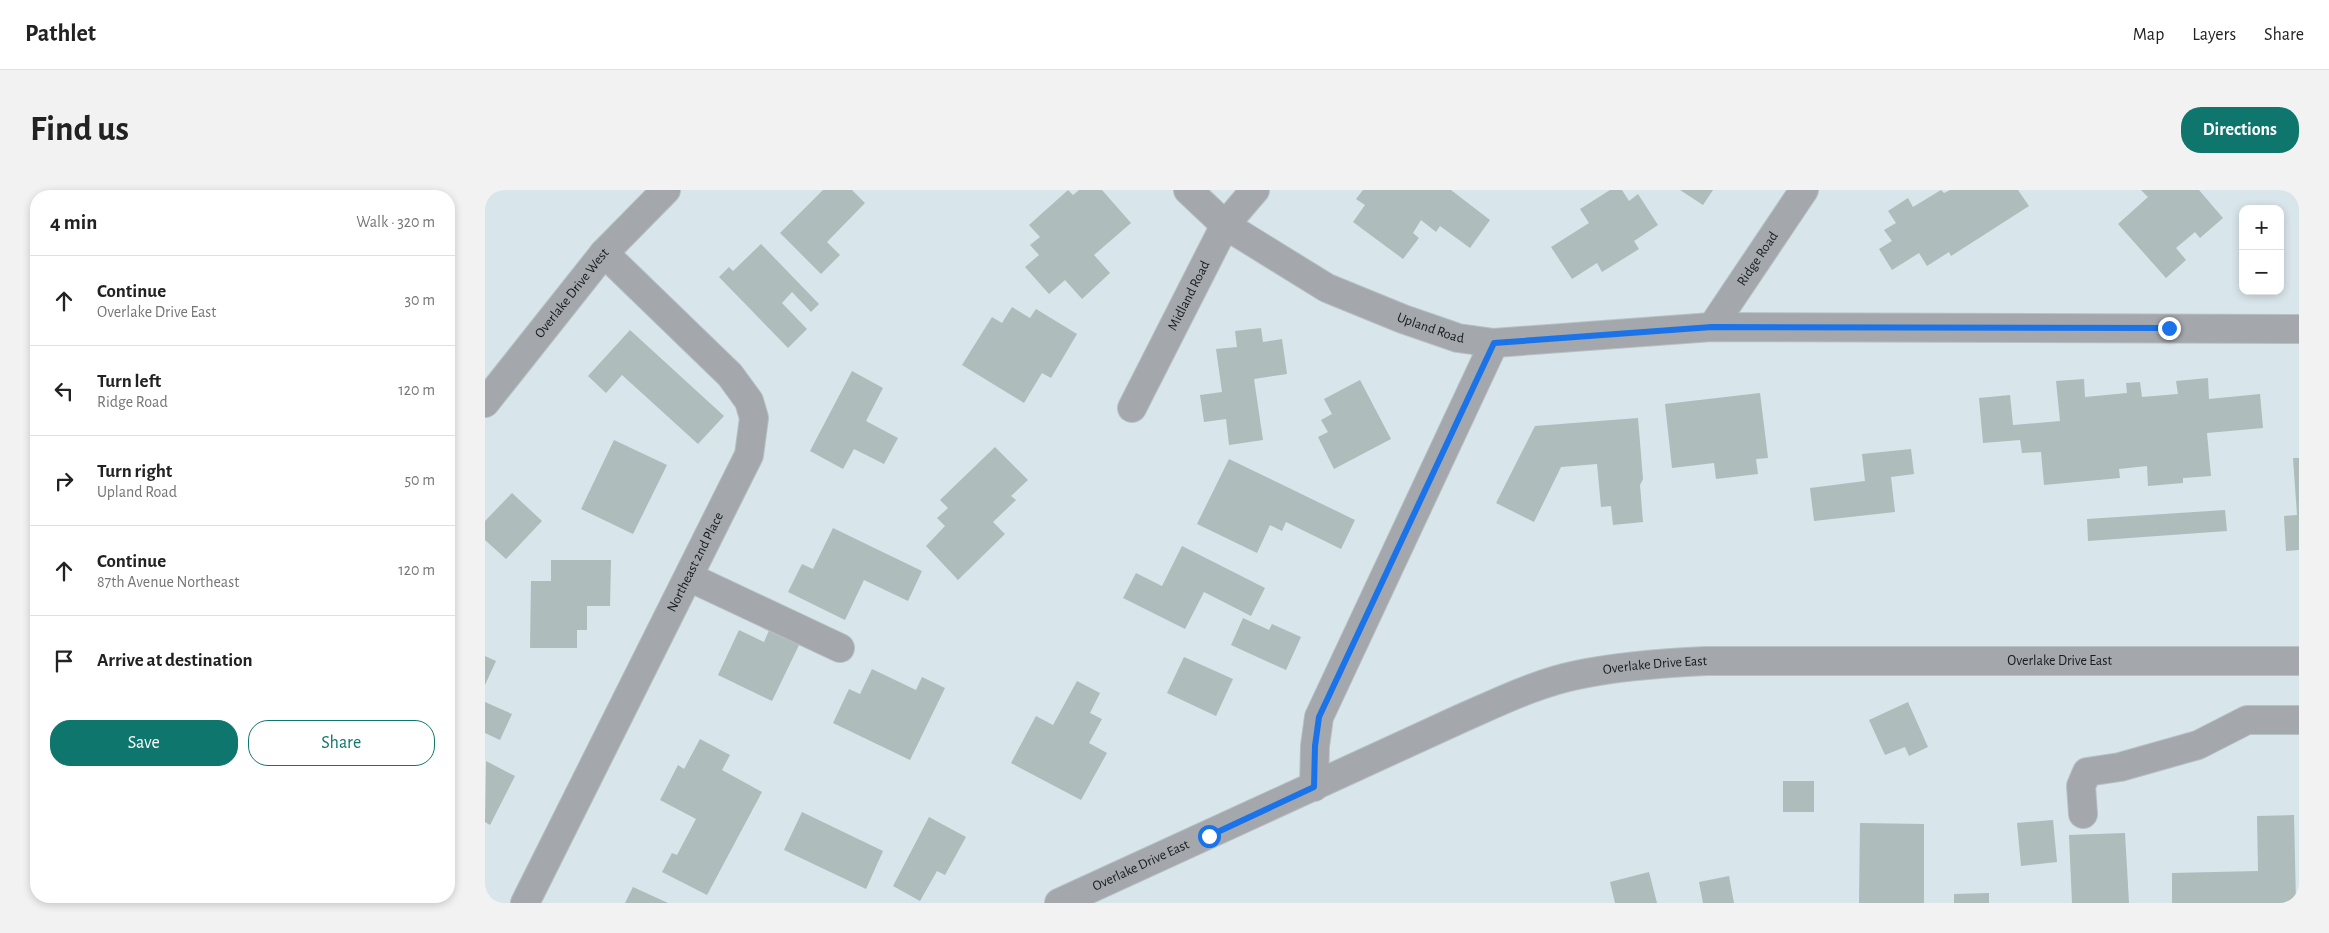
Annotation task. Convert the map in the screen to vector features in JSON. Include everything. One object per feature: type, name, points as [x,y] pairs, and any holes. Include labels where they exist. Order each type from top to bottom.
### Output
[{"type":"street","name":"Overlake Drive West","points":[[485,403],[604,254],[666,190]]},
{"type":"street","name":"Upland Road","points":[[1188,190],[1225,225],[1327,288],[1403,319],[1458,338],[1494,343],[1712,327],[2299,328]]},
{"type":"street","name":"Midland Road","points":[[1132,408],[1225,225],[1255,190]]},
{"type":"street","name":"Ridge Road","points":[[1712,327],[1804,190]]},
{"type":"street","name":"Northeast 2nd Place","points":[[525,903],[749,455],[754,418],[749,401],[730,375],[604,254]]},
{"type":"street","points":[[1314,787],[1315,746],[1319,717],[1494,343]]},
{"type":"street","points":[[689,577],[840,648]]},
{"type":"street","name":"Overlake Drive East","points":[[1059,903],[1522,693],[1576,675],[1657,663],[1750,661],[2299,661]]},
{"type":"street","points":[[2083,814],[2081,786],[2087,772],[2120,767],[2198,745],[2247,720],[2299,720]]},
{"type":"building","points":[[823,190],[852,190],[865,203],[827,242],[840,255],[821,274],[780,233]]},
{"type":"building","points":[[1068,190],[1073,195],[1079,190],[1102,190],[1131,223],[1094,255],[1110,273],[1082,299],[1065,280],[1049,294],[1025,267],[1039,255],[1030,245],[1040,237],[1029,225]]},
{"type":"building","points":[[1363,190],[1451,190],[1490,220],[1470,248],[1440,226],[1436,232],[1421,220],[1413,233],[1419,238],[1403,259],[1353,222],[1365,205],[1356,199]]},
{"type":"building","points":[[1610,190],[1622,190],[1629,201],[1638,194],[1658,225],[1634,241],[1639,249],[1602,272],[1597,263],[1572,279],[1551,247],[1589,223],[1580,209]]},
{"type":"building","points":[[1680,190],[1713,190],[1703,205]]},
{"type":"building","points":[[1941,190],[1944,193],[1950,190],[2018,190],[2029,206],[1951,256],[1949,252],[1927,266],[1919,253],[1892,270],[1879,249],[1892,241],[1884,230],[1896,223],[1888,211],[1908,198],[1913,207]]},
{"type":"building","points":[[2141,190],[2199,190],[2223,218],[2200,238],[2195,232],[2176,248],[2186,260],[2166,278],[2118,224],[2148,197]]},
{"type":"building","points":[[761,244],[819,304],[811,312],[792,292],[782,303],[807,329],[788,348],[719,277],[729,267],[733,271]]},
{"type":"building","points":[[1012,307],[1030,318],[1036,309],[1077,334],[1051,378],[1042,373],[1024,403],[962,365],[992,317],[1002,323]]},
{"type":"building","points":[[1261,328],[1263,342],[1282,339],[1287,374],[1254,379],[1263,440],[1229,445],[1226,419],[1204,422],[1200,395],[1222,392],[1216,349],[1237,347],[1235,331]]},
{"type":"building","points":[[630,330],[724,416],[698,444],[622,375],[606,393],[588,376]]},
{"type":"building","points":[[852,371],[883,388],[866,421],[898,438],[884,464],[854,449],[843,469],[810,451]]},
{"type":"building","points":[[2208,378],[2209,399],[2260,394],[2263,428],[2207,433],[2211,476],[2183,478],[2183,483],[2148,486],[2147,466],[2119,469],[2120,478],[2044,485],[2041,452],[2022,453],[2020,440],[1983,443],[1979,398],[2010,395],[2013,425],[2060,421],[2056,381],[2084,379],[2085,397],[2127,393],[2126,383],[2140,382],[2142,397],[2178,394],[2176,381]]},
{"type":"building","points":[[1360,380],[1391,439],[1334,469],[1318,437],[1328,432],[1321,420],[1332,414],[1324,399]]},
{"type":"building","points":[[1760,393],[1768,458],[1756,459],[1758,474],[1716,479],[1714,463],[1672,468],[1665,404]]},
{"type":"building","points":[[1638,418],[1643,479],[1640,485],[1643,522],[1613,525],[1611,506],[1601,507],[1597,464],[1561,467],[1534,522],[1496,503],[1535,426]]},
{"type":"building","points":[[614,440],[667,465],[633,534],[581,509]]},
{"type":"building","points":[[995,447],[1028,480],[1011,496],[1016,500],[993,522],[1005,534],[958,580],[926,546],[945,526],[937,518],[948,508],[940,500]]},
{"type":"building","points":[[1911,449],[1914,474],[1891,477],[1895,512],[1814,521],[1810,488],[1865,481],[1862,454]]},
{"type":"building","points":[[2293,458],[2299,458],[2299,550],[2286,551],[2284,516],[2297,515]]},
{"type":"building","points":[[1229,459],[1355,520],[1341,549],[1286,522],[1282,531],[1270,525],[1257,553],[1197,524]]},
{"type":"building","points":[[512,493],[542,521],[506,559],[485,540],[485,521]]},
{"type":"building","points":[[2225,510],[2227,531],[2088,541],[2087,519]]},
{"type":"building","points":[[833,528],[922,571],[908,601],[864,580],[845,620],[788,592],[802,564],[813,569]]},
{"type":"building","points":[[1182,546],[1265,588],[1251,616],[1204,592],[1185,629],[1123,598],[1136,573],[1162,586]]},
{"type":"building","points":[[551,560],[611,560],[610,606],[587,606],[587,630],[577,630],[577,648],[530,648],[531,581],[551,581]]},
{"type":"building","points":[[1243,618],[1269,630],[1272,624],[1301,637],[1286,670],[1231,645]]},
{"type":"building","points":[[770,628],[800,643],[772,701],[718,675],[739,630],[764,642]]},
{"type":"building","points":[[485,656],[496,661],[485,685]]},
{"type":"building","points":[[1184,657],[1233,679],[1216,716],[1167,693]]},
{"type":"building","points":[[872,669],[916,690],[922,677],[945,688],[910,760],[833,723],[849,689],[860,694]]},
{"type":"building","points":[[1077,681],[1100,693],[1090,713],[1102,719],[1089,743],[1107,753],[1081,800],[1011,763],[1036,716],[1053,725]]},
{"type":"building","points":[[485,702],[512,714],[500,740],[485,733]]},
{"type":"building","points":[[1908,702],[1928,747],[1909,756],[1905,747],[1885,755],[1869,720]]},
{"type":"building","points":[[700,739],[730,755],[722,770],[762,792],[707,895],[662,872],[672,853],[677,855],[696,819],[660,800],[678,765],[684,769]]},
{"type":"building","points":[[486,761],[515,776],[490,825],[485,822]]},
{"type":"building","points":[[1783,781],[1814,781],[1814,812],[1783,812]]},
{"type":"building","points":[[802,812],[883,851],[866,889],[784,850]]},
{"type":"building","points":[[2294,815],[2296,903],[2172,903],[2172,873],[2258,871],[2257,816]]},
{"type":"building","points":[[929,817],[966,837],[945,875],[937,871],[920,901],[893,886]]},
{"type":"building","points":[[2053,820],[2057,862],[2021,866],[2017,823]]},
{"type":"building","points":[[1860,823],[1924,824],[1924,903],[1859,903]]},
{"type":"building","points":[[2125,833],[2129,903],[2072,903],[2069,835]]},
{"type":"building","points":[[1649,872],[1657,903],[1615,903],[1610,882]]},
{"type":"building","points":[[1729,876],[1734,903],[1703,903],[1699,882]]},
{"type":"building","points":[[633,887],[668,903],[625,903]]},
{"type":"building","points":[[1989,893],[1989,903],[1954,903],[1954,894]]},
{"type":"route","points":[[1209,836],[1314,787],[1315,746],[1319,717],[1494,343],[1712,327],[2169,328]]}]
